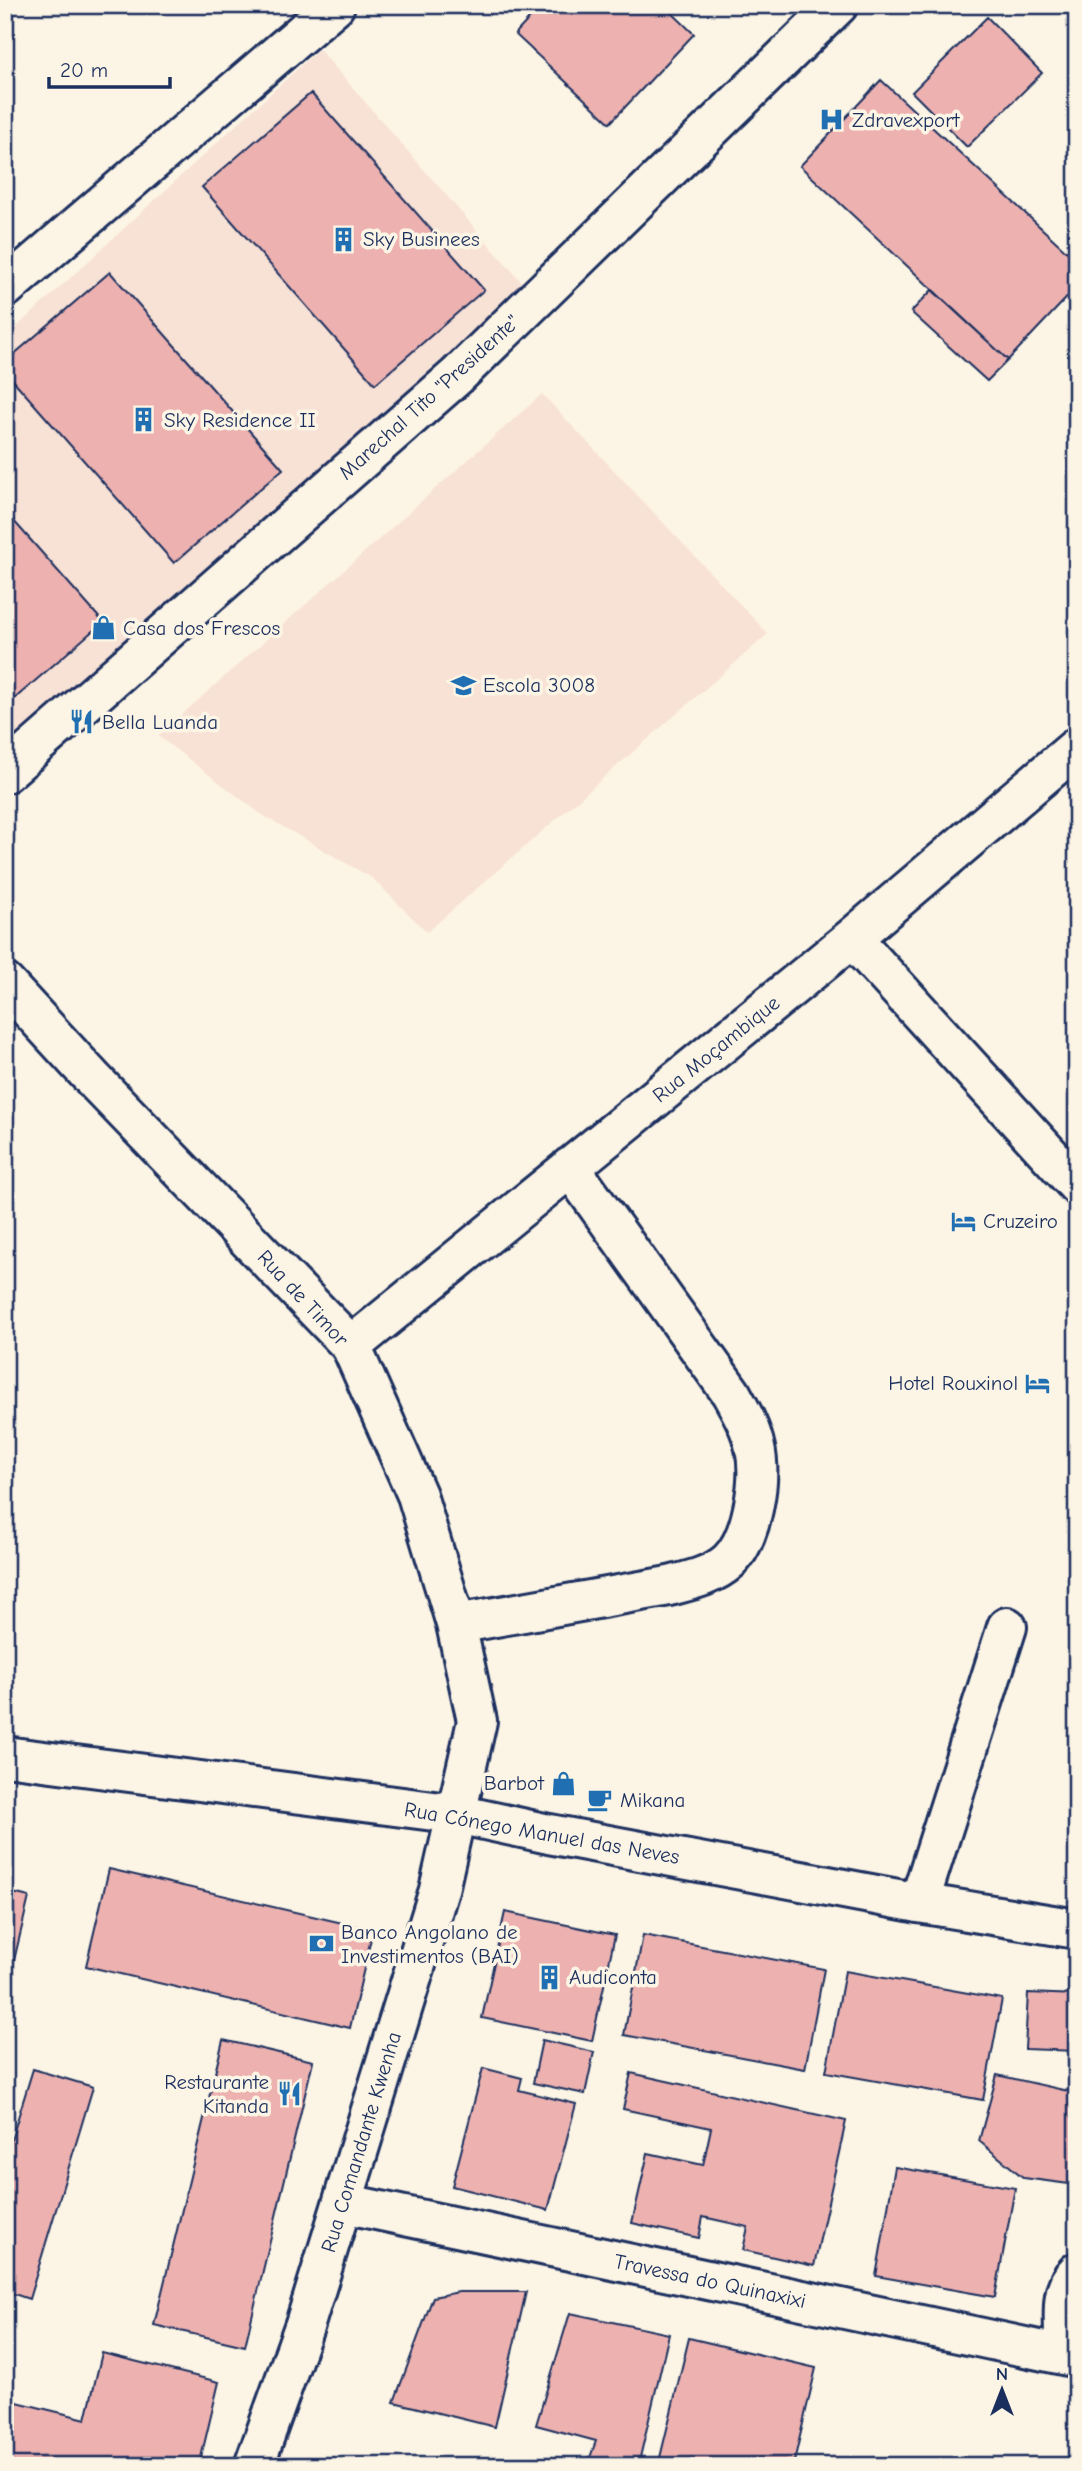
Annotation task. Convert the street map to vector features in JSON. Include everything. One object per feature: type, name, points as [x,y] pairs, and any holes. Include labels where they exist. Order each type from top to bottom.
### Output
[{"type":"street","points":[[5,288],[335,5]]},
{"type":"street","name":"Marechal Tito \"Presidente\"","points":[[5,773],[457,376],[838,5]]},
{"type":"street","name":"Rua Moçambique","points":[[351,1346],[852,937],[1077,747]]},
{"type":"street","points":[[852,937],[1077,1185]]},
{"type":"street","name":"Rua de Timor","points":[[5,983],[104,1090],[351,1346],[417,1495],[456,1624],[477,1721],[457,1814]]},
{"type":"street","points":[[456,1624],[668,1586],[701,1577],[729,1561],[744,1537],[753,1510],[757,1483],[756,1450],[749,1425],[731,1393],[570,1167]]},
{"type":"street","points":[[919,1903],[1007,1627]]},
{"type":"street","name":"Rua Cónego Manuel das Neves","points":[[5,1756],[457,1814],[549,1834],[919,1903],[1077,1929]]},
{"type":"street","name":"Rua Comandante Kwenha","points":[[254,2466],[305,2324],[343,2203],[439,1890],[457,1814]]},
{"type":"street","name":"Travessa do Quinaxixi","points":[[343,2203],[1077,2358]]},
{"type":"street","points":[[1077,2272],[1070,2278],[1064,2298],[1064,2337],[1077,2352]]},
{"type":"shaded area","points":[[319,49],[525,286],[9,744],[5,740],[5,338]]},
{"type":"shaded area","name":"Escola 3008","points":[[542,394],[768,634],[427,932],[372,878],[261,814],[158,736]]},
{"type":"building","points":[[542,5],[664,5],[694,34],[610,123],[515,34]]},
{"type":"building","points":[[1066,5],[1077,5],[1077,16]]},
{"type":"building","points":[[987,17],[1042,73],[967,147],[912,92]]},
{"type":"building","points":[[1077,31],[1077,45],[1070,38]]},
{"type":"building","points":[[881,80],[1077,261],[1077,287],[1008,360],[800,166]]},
{"type":"building","name":"Sky Businees","points":[[311,93],[484,290],[375,384],[202,187]]},
{"type":"building","name":"Sky Residence II","points":[[110,272],[283,469],[174,563],[5,371],[5,362]]},
{"type":"building","points":[[932,290],[1008,360],[987,381],[911,312]]},
{"type":"building","points":[[5,511],[103,622],[5,707]]},
{"type":"building","points":[[109,1869],[373,1930],[350,2028],[86,1966]]},
{"type":"building","points":[[5,1891],[29,1897],[7,1990],[5,1990]]},
{"type":"building","name":"Audiconta","points":[[505,1912],[615,1935],[592,2041],[482,2018]]},
{"type":"building","points":[[643,1935],[824,1969],[805,2069],[624,2035]]},
{"type":"building","points":[[845,1971],[1002,1999],[983,2100],[826,2072]]},
{"type":"building","points":[[1028,1993],[1077,1995],[1077,2051],[1025,2049]]},
{"type":"building","points":[[223,2040],[313,2061],[245,2346],[154,2325]]},
{"type":"building","points":[[542,2040],[594,2052],[585,2094],[533,2083]]},
{"type":"building","points":[[483,2068],[522,2078],[519,2090],[576,2104],[548,2210],[452,2186]]},
{"type":"building","points":[[33,2069],[93,2087],[29,2299],[5,2291],[5,2160]]},
{"type":"building","points":[[631,2073],[846,2121],[814,2266],[743,2250],[748,2227],[703,2217],[699,2238],[632,2223],[648,2153],[703,2165],[711,2128],[623,2109]]},
{"type":"building","points":[[997,2075],[1077,2093],[1077,2185],[1024,2178],[979,2141]]},
{"type":"building","points":[[895,2167],[1015,2188],[995,2297],[876,2276]]},
{"type":"building","points":[[459,2292],[526,2292],[495,2427],[394,2402],[433,2297]]},
{"type":"building","points":[[570,2313],[669,2334],[638,2466],[587,2466],[596,2441],[536,2425]]},
{"type":"building","points":[[689,2338],[816,2368],[793,2466],[658,2466]]},
{"type":"building","points":[[102,2353],[219,2382],[199,2466],[5,2466],[5,2399],[86,2419]]},
{"type":"place","name":"Zdravexport","points":[[832,120]]},
{"type":"place","name":"Sky Businees","points":[[343,239]]},
{"type":"place","name":"Sky Residence II","points":[[144,420]]},
{"type":"place","name":"Casa dos Frescos","points":[[103,628]]},
{"type":"place","name":"Escola 3008","points":[[463,685]]},
{"type":"place","name":"Bella Luanda","points":[[82,722]]},
{"type":"place","name":"Cruzeiro","points":[[963,1221]]},
{"type":"place","name":"Hotel Rouxinol","points":[[1038,1383]]},
{"type":"place","name":"Barbot","points":[[564,1783]]},
{"type":"place","name":"Mikana","points":[[600,1800]]},
{"type":"place","name":"Banco Angolano de Investimentos (BAI)","points":[[321,1944]]},
{"type":"place","name":"Audiconta","points":[[549,1977]]},
{"type":"place","name":"Restaurante Kitanda","points":[[289,2094]]}]
